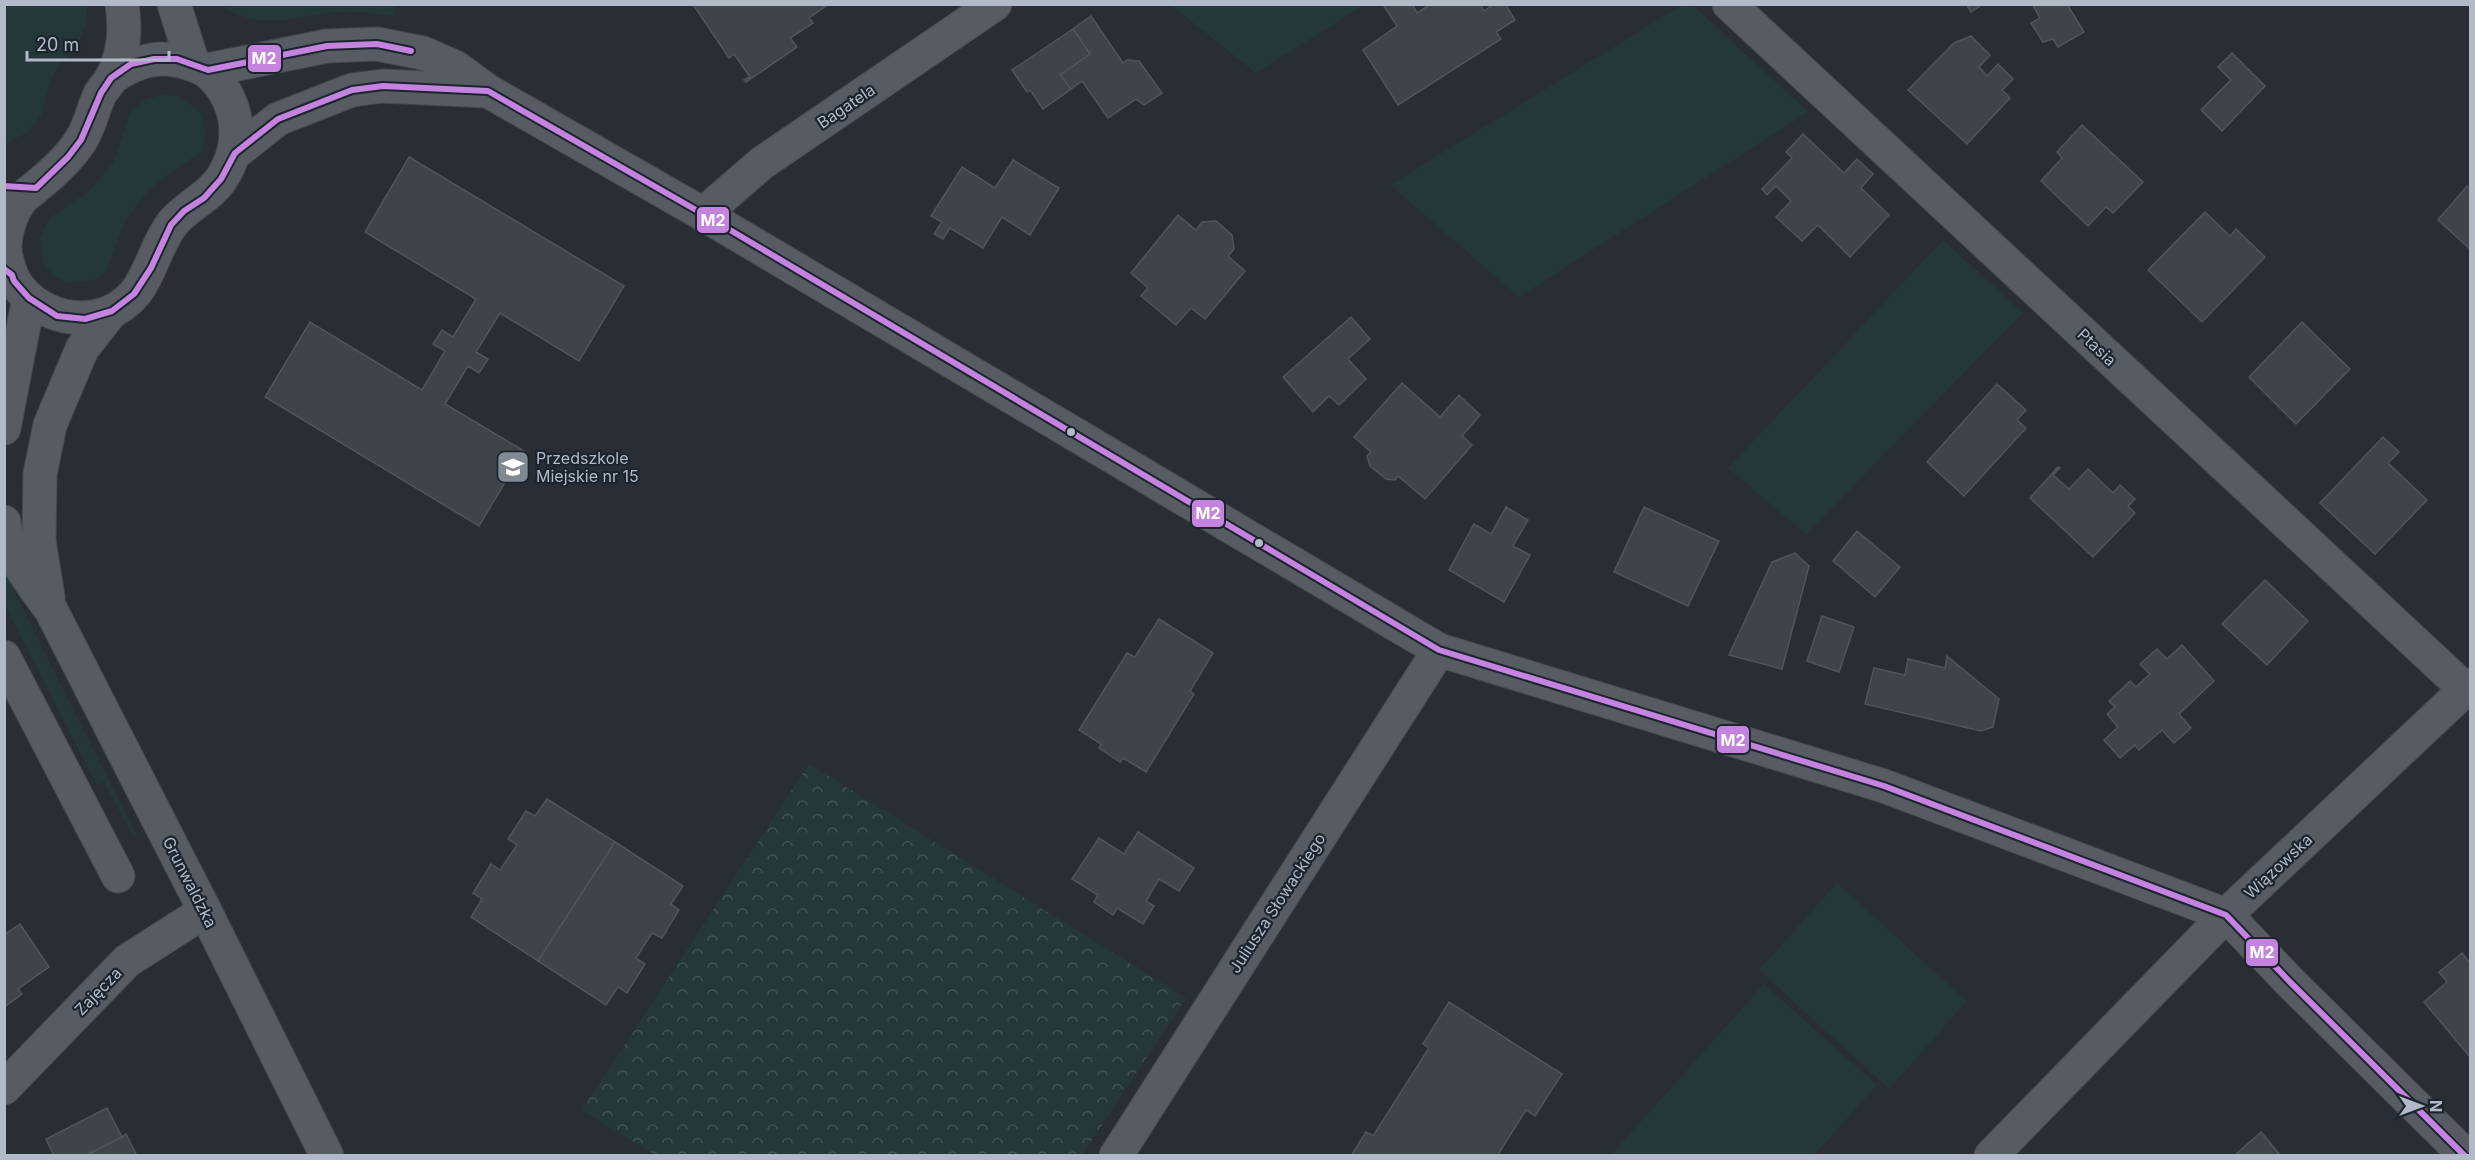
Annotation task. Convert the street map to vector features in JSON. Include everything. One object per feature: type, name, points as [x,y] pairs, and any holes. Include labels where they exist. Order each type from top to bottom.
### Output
[{"type":"street","points":[[4,428],[15,281],[5,254],[8,226],[20,200],[20,187],[53,172],[81,140],[124,45],[122,4]]},
{"type":"street","points":[[174,4],[200,67],[231,102],[237,127],[235,153]]},
{"type":"street","name":"Bagatela","points":[[703,213],[762,163],[995,4]]},
{"type":"street","name":"Ptasia","points":[[1729,4],[2468,687]]},
{"type":"street","points":[[111,78],[131,64],[154,59],[177,59],[200,67],[327,46],[377,44],[423,53],[455,67],[488,91],[703,213],[1439,650],[1884,786],[2226,915],[2289,981],[2466,1155]]},
{"type":"street","points":[[15,281],[57,316],[85,319],[112,311],[134,294],[151,268],[171,225],[184,211],[204,198],[221,179],[235,153],[278,119],[352,90],[383,86],[488,91]]},
{"type":"street","name":"Grunwaldzka","points":[[51,610],[39,541],[39,474],[50,425],[66,384],[82,349],[112,311]]},
{"type":"street","name":"Grunwaldzka","points":[[4,522],[5,530],[25,575],[51,610],[327,1155]]},
{"type":"street","name":"Juliusza Słowackiego","points":[[1116,1155],[1439,650]]},
{"type":"street","points":[[4,657],[118,876]]},
{"type":"street","name":"Wiązowska","points":[[1991,1155],[2226,915],[2468,687]]},
{"type":"street","name":"Zajęcza","points":[[4,1088],[127,961],[205,911]]},
{"type":"green space","points":[[5,4],[88,5],[86,24],[77,45],[59,65],[51,80],[41,115],[28,132],[5,144]]},
{"type":"green space","points":[[222,5],[395,5],[395,16],[346,12],[264,20],[236,13]]},
{"type":"green space","points":[[1171,5],[1364,5],[1256,73]]},
{"type":"green space","points":[[1682,5],[1693,5],[1808,112],[1519,297],[1390,185]]},
{"type":"green space","points":[[162,95],[179,96],[201,113],[205,132],[202,151],[157,182],[142,198],[126,219],[106,271],[98,279],[69,283],[55,277],[43,263],[40,237],[51,217],[88,192],[114,162],[130,112],[146,99]]},
{"type":"green space","points":[[1943,240],[2023,313],[1806,534],[1728,468]]},
{"type":"green space","points":[[5,573],[136,834],[133,836],[104,782],[97,785],[5,605]]},
{"type":"green space","points":[[809,764],[1186,998],[1082,1155],[655,1155],[582,1110]]},
{"type":"green space","points":[[1837,883],[1967,1001],[1889,1089],[1759,970]]},
{"type":"green space","points":[[1764,984],[1877,1085],[1814,1155],[1611,1155]]},
{"type":"building","points":[[695,4],[829,4],[809,18],[813,23],[790,38],[797,47],[746,82],[744,80],[750,77],[734,54],[729,58],[694,6]]},
{"type":"building","points":[[1386,4],[1412,4],[1417,13],[1431,4],[1480,4],[1484,11],[1494,4],[1505,4],[1515,20],[1496,32],[1501,39],[1398,105],[1363,50],[1397,26],[1384,6]]},
{"type":"building","points":[[1966,4],[1983,4],[1971,12]]},
{"type":"building","points":[[2032,4],[2067,4],[2084,32],[2058,47],[2053,39],[2043,42],[2031,23],[2040,18]]},
{"type":"building","points":[[1091,16],[1123,63],[1127,60],[1139,61],[1162,93],[1144,105],[1136,99],[1108,118],[1082,81],[1071,89],[1060,75],[1090,54],[1073,29]]},
{"type":"building","points":[[1073,29],[1090,54],[1060,75],[1071,89],[1043,109],[1030,90],[1027,92],[1012,70]]},
{"type":"building","points":[[1971,36],[1990,55],[1979,67],[1987,76],[1998,64],[2013,79],[2002,90],[2010,98],[1967,144],[1908,90],[1954,43]]},
{"type":"building","points":[[2232,53],[2265,86],[2222,131],[2201,110],[2231,80],[2218,67]]},
{"type":"building","points":[[2082,125],[2143,182],[2113,213],[2106,207],[2088,226],[2041,181],[2062,158],[2057,152]]},
{"type":"building","points":[[1803,134],[1844,173],[1857,159],[1873,174],[1861,188],[1889,215],[1850,257],[1818,225],[1802,241],[1776,217],[1791,201],[1776,186],[1767,195],[1762,189],[1792,158],[1786,152]]},
{"type":"building","points":[[409,157],[624,286],[579,361],[500,313],[476,352],[488,359],[479,373],[468,366],[445,404],[524,451],[479,526],[265,397],[310,322],[422,390],[445,351],[433,344],[442,330],[453,337],[476,299],[365,232]]},
{"type":"building","points":[[1013,160],[1059,188],[1030,235],[1002,217],[983,248],[950,228],[943,239],[934,234],[942,222],[931,216],[962,167],[995,188]]},
{"type":"building","points":[[2467,186],[2470,189],[2470,249],[2438,220]]},
{"type":"building","points":[[2205,212],[2230,236],[2236,229],[2265,257],[2202,322],[2148,270]]},
{"type":"building","points":[[1178,215],[1196,230],[1202,222],[1216,221],[1232,235],[1234,249],[1228,256],[1245,271],[1205,319],[1191,308],[1176,325],[1141,296],[1148,288],[1131,273]]},
{"type":"building","points":[[1351,317],[1370,339],[1348,359],[1366,379],[1339,405],[1329,396],[1313,412],[1283,377]]},
{"type":"building","points":[[2302,322],[2350,369],[2296,424],[2249,377]]},
{"type":"building","points":[[1402,383],[1440,417],[1459,395],[1480,415],[1462,436],[1472,445],[1425,499],[1398,476],[1395,480],[1386,479],[1370,466],[1367,456],[1371,452],[1354,437]]},
{"type":"building","points":[[1997,384],[2026,410],[2017,420],[2026,428],[1964,496],[1927,462]]},
{"type":"building","points":[[2383,437],[2399,452],[2388,463],[2427,500],[2375,554],[2320,503]]},
{"type":"building","points":[[2058,467],[2060,468],[2053,475],[2069,489],[2088,469],[2113,493],[2120,485],[2135,499],[2128,506],[2135,513],[2093,557],[2030,498]]},
{"type":"building","points":[[1506,507],[1528,520],[1513,546],[1530,555],[1504,602],[1449,570],[1474,524],[1491,534]]},
{"type":"building","points":[[1644,507],[1719,541],[1688,606],[1614,572]]},
{"type":"building","points":[[1857,531],[1900,567],[1875,597],[1833,561]]},
{"type":"building","points":[[1795,553],[1809,566],[1782,669],[1729,655],[1772,562]]},
{"type":"building","points":[[2265,580],[2308,621],[2267,665],[2222,624]]},
{"type":"building","points":[[1822,616],[1854,627],[1839,672],[1807,661]]},
{"type":"building","points":[[1159,619],[1213,653],[1190,691],[1194,694],[1146,772],[1123,758],[1120,762],[1099,748],[1101,744],[1079,730],[1127,653],[1135,657]]},
{"type":"building","points":[[2182,645],[2214,681],[2179,714],[2191,728],[2174,743],[2162,730],[2139,750],[2135,745],[2120,758],[2104,740],[2118,727],[2107,714],[2115,707],[2109,701],[2130,681],[2136,687],[2150,674],[2140,664],[2157,649],[2167,659]]},
{"type":"building","points":[[1947,656],[1999,699],[1993,727],[1981,731],[1865,704],[1874,668],[1905,675],[1908,659],[1945,668]]},
{"type":"building","points":[[547,799],[615,842],[538,961],[471,917],[482,899],[473,893],[491,864],[500,870],[517,845],[508,839],[526,811],[535,816]]},
{"type":"building","points":[[1138,832],[1194,868],[1179,891],[1159,879],[1146,901],[1154,906],[1143,924],[1117,908],[1113,915],[1094,902],[1098,895],[1072,879],[1099,838],[1124,854]]},
{"type":"building","points":[[615,842],[683,886],[671,904],[679,910],[662,938],[652,933],[636,958],[645,964],[627,993],[618,987],[606,1005],[538,961]]},
{"type":"building","points":[[20,924],[49,967],[18,989],[22,994],[4,1007],[4,935]]},
{"type":"building","points":[[2462,953],[2470,963],[2470,1057],[2424,1002],[2447,982],[2439,972]]},
{"type":"building","points":[[1449,1002],[1562,1074],[1535,1116],[1526,1110],[1497,1156],[1351,1156],[1366,1132],[1373,1136],[1429,1048],[1423,1044]]},
{"type":"building","points":[[107,1108],[122,1137],[85,1156],[54,1156],[46,1139]]},
{"type":"building","points":[[2261,1132],[2281,1156],[2234,1156]]},
{"type":"building","points":[[126,1134],[137,1156],[85,1156],[122,1137]]},
{"type":"transit line","name":"M2","points":[[4,186],[36,188],[68,157],[81,140],[101,93],[111,78],[131,64],[154,59],[177,59],[208,70],[327,46],[377,44],[411,51]]},
{"type":"transit line","name":"M2","points":[[4,269],[12,275],[14,281],[29,298],[57,316],[85,319],[112,311],[134,294],[151,268],[171,225],[184,211],[204,198],[221,179],[235,153],[278,119],[352,90],[383,86],[488,91],[703,214],[1439,650],[1884,786],[2226,915],[2465,1156]]},
{"type":"place","name":"Przedszkole Miejskie nr 15","points":[[513,467]]}]
